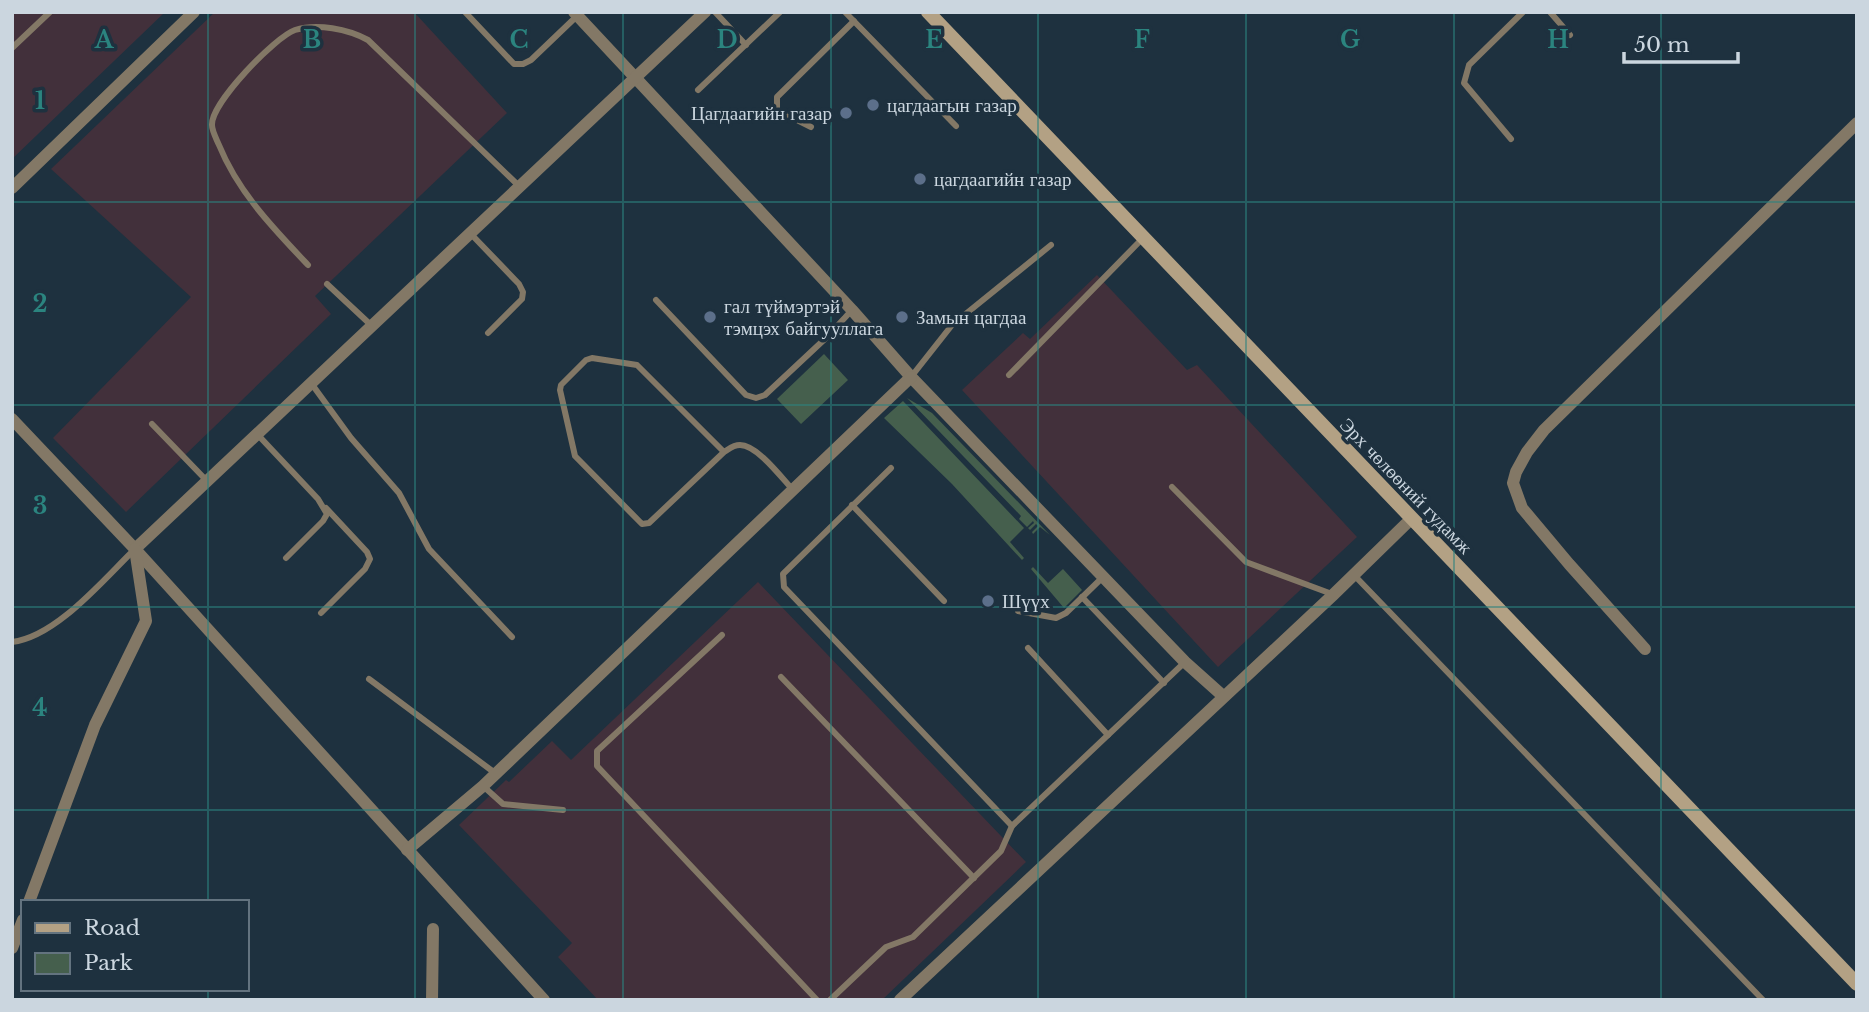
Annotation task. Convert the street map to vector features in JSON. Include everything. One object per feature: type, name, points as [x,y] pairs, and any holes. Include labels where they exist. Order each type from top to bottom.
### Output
[{"type":"main road","name":"Эрх чөлөөний гудамж","points":[[928,12],[1857,984]]},
{"type":"street","points":[[12,188],[194,12]]},
{"type":"street","points":[[135,549],[705,12]]},
{"type":"street","points":[[575,14],[852,310],[911,377],[1185,662],[1223,696]]},
{"type":"street","points":[[1646,649],[1522,508],[1513,483],[1516,472],[1544,430],[1857,123]]},
{"type":"street","points":[[407,850],[483,786],[911,377]]},
{"type":"street","points":[[12,419],[135,549],[544,1000]]},
{"type":"street","points":[[900,1000],[1410,519]]},
{"type":"street","points":[[30,900],[95,725],[146,621],[135,549]]},
{"type":"street","points":[[12,948],[21,925]]},
{"type":"street","points":[[432,1000],[433,929]]},
{"type":"lane","points":[[12,48],[50,12]]},
{"type":"lane","points":[[465,12],[514,64],[531,60],[575,14]]},
{"type":"lane","points":[[715,12],[746,45]]},
{"type":"lane","points":[[698,90],[780,12]]},
{"type":"lane","points":[[845,12],[956,127]]},
{"type":"lane","points":[[1511,139],[1464,83],[1469,65],[1523,12]]},
{"type":"lane","points":[[1550,12],[1570,35]]},
{"type":"lane","points":[[811,127],[777,110],[777,97],[854,21]]},
{"type":"lane","points":[[308,265],[264,218],[229,169],[212,127],[212,118],[228,93],[248,69],[286,33],[311,26],[357,34],[368,40],[519,186]]},
{"type":"lane","points":[[470,233],[519,284],[523,292],[522,299],[488,333]]},
{"type":"lane","points":[[1009,375],[1142,238]]},
{"type":"lane","points":[[911,377],[952,325],[1051,245]]},
{"type":"lane","points":[[327,285],[372,326]]},
{"type":"lane","points":[[656,300],[746,395],[756,398],[765,395],[852,310]]},
{"type":"lane","points":[[553,394],[586,360],[592,358],[637,365],[724,452]]},
{"type":"lane","points":[[311,383],[351,438],[399,493],[429,549],[512,637]]},
{"type":"lane","points":[[561,385],[575,456],[642,524],[649,523],[724,452],[735,445],[744,445],[758,453],[793,490]]},
{"type":"lane","points":[[152,424],[207,481]]},
{"type":"lane","points":[[257,434],[368,552],[370,558],[365,569],[321,613]]},
{"type":"lane","points":[[891,468],[783,574],[784,587],[1012,826]]},
{"type":"lane","points":[[1172,487],[1246,562],[1333,594]]},
{"type":"lane","points":[[286,558],[327,514],[318,499]]},
{"type":"lane","points":[[852,505],[944,601]]},
{"type":"lane","points":[[12,642],[26,640],[51,628],[135,549]]},
{"type":"lane","points":[[1354,574],[1763,1000]]},
{"type":"lane","points":[[1018,611],[1059,617],[1104,576]]},
{"type":"lane","points":[[1082,597],[1164,683]]},
{"type":"lane","points":[[722,635],[597,751],[597,766],[817,1000]]},
{"type":"lane","points":[[1028,648],[1108,735]]},
{"type":"lane","points":[[830,1000],[886,947],[913,937],[1001,851],[1012,826],[1185,662]]},
{"type":"lane","points":[[781,677],[974,878]]},
{"type":"lane","points":[[369,679],[495,773]]},
{"type":"lane","points":[[483,786],[503,804],[563,810]]},
{"type":"shaded area","points":[[12,12],[165,12],[12,159]]},
{"type":"shaded area","points":[[215,12],[414,12],[507,113],[315,296],[331,314],[126,512],[53,438],[191,297],[51,169]]},
{"type":"shaded area","points":[[1097,275],[1187,370],[1197,365],[1357,537],[1218,667],[962,390],[1023,333],[1030,339]]},
{"type":"shaded area","points":[[758,582],[1026,862],[882,1000],[598,1000],[558,957],[572,943],[459,825],[552,741],[571,760]]},
{"type":"green space","points":[[824,354],[848,380],[801,424],[777,399]]},
{"type":"green space","points":[[907,398],[932,413],[1050,535],[1040,527],[1033,534],[1038,526],[1036,524],[1030,530],[1028,528],[1033,521],[1027,527],[1019,519],[1021,516]]},
{"type":"green space","points":[[903,401],[1024,528],[1010,542],[1024,558],[1022,560],[952,484],[884,418]]},
{"type":"green space","points":[[1033,567],[1048,583],[1063,569],[1082,590],[1064,608],[1031,569]]},
{"type":"place","name":"цагдаагын газар","points":[[873,105]]},
{"type":"place","name":"Цагдаагийн газар","points":[[846,113]]},
{"type":"place","name":"цагдаагийн газар","points":[[920,179]]},
{"type":"place","name":"гал түймэртэй тэмцэх байгууллага","points":[[710,317]]},
{"type":"place","name":"Замын цагдаа","points":[[902,317]]},
{"type":"place","name":"Шүүх","points":[[988,601]]}]
